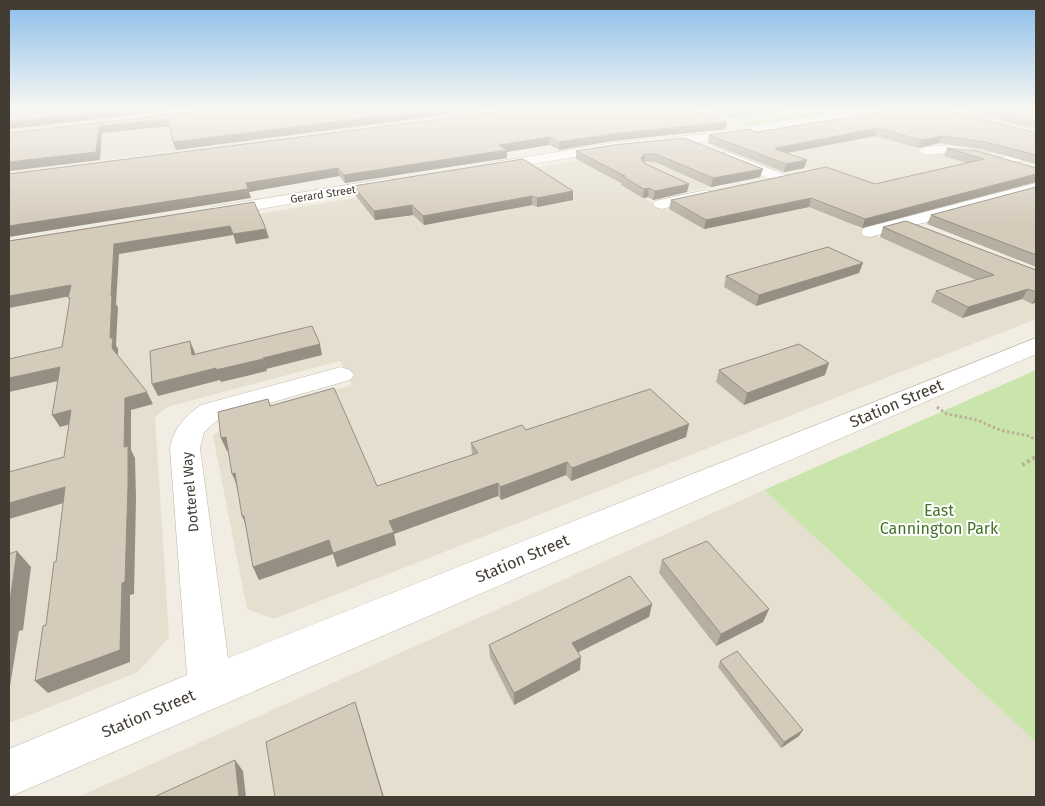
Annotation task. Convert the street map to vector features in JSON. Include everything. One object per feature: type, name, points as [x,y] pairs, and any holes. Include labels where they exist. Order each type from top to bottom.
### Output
[{"type":"street","points":[[478,169],[608,148]]},
{"type":"street","points":[[705,148],[783,179]]},
{"type":"street","points":[[925,151],[942,148],[958,150],[1028,169]]},
{"type":"street","points":[[1002,161],[1036,154]]},
{"type":"street","points":[[755,185],[800,176]]},
{"type":"street","name":"Gerard Street","points":[[202,213],[406,180]]},
{"type":"street","points":[[661,204],[714,194],[683,183]]},
{"type":"street","points":[[870,232],[1036,188]]},
{"type":"street","points":[[906,224],[932,234]]},
{"type":"street","name":"Station Street","points":[[9,773],[210,687],[1036,344]]},
{"type":"street","name":"Dotterel Way","points":[[210,687],[185,448],[187,434],[196,421],[211,411],[341,375]]},
{"type":"path","points":[[934,406],[947,414],[977,420],[1000,430],[1029,436],[1036,440]]},
{"type":"path","points":[[1022,465],[1036,457]]},
{"type":"shaded area","points":[[9,148],[201,148],[9,172]]},
{"type":"shaded area","points":[[692,148],[761,178],[646,199],[666,210],[829,177],[808,168],[786,173],[777,172],[715,148],[918,148],[916,148],[935,154],[946,152],[1034,175],[1036,180],[854,226],[881,238],[904,233],[1036,282],[1036,319],[274,619],[247,609],[213,436],[232,419],[352,385],[340,361],[167,407],[155,417],[169,637],[138,672],[9,723],[9,256],[628,152]]},
{"type":"shaded area","points":[[967,148],[989,148],[1002,154],[986,153]]},
{"type":"shaded area","points":[[764,490],[1036,742],[1036,797],[78,797]]},
{"type":"green space","name":"East Cannington Park","points":[[1036,370],[1036,742],[764,490]]},
{"type":"building","points":[[9,148],[97,148],[96,152],[9,162]]},
{"type":"building","points":[[216,148],[503,148],[507,150],[344,175],[338,168],[246,183],[248,189],[9,226],[9,174]]},
{"type":"building","points":[[597,148],[708,148],[763,169],[713,178],[656,154],[645,154],[641,158],[644,163],[689,184],[655,191],[649,188],[644,189],[622,176],[625,176],[576,151]]},
{"type":"building","points":[[742,148],[778,148],[775,149],[807,160],[786,164]]},
{"type":"building","points":[[947,148],[977,151],[1036,168],[1036,174],[865,219],[811,198],[706,220],[671,200],[826,167],[875,184],[984,159]]},
{"type":"building","points":[[1007,148],[1036,148],[1036,155]]},
{"type":"building","points":[[523,159],[573,191],[537,198],[532,196],[423,216],[412,205],[374,211],[353,186]]},
{"type":"building","points":[[1036,187],[1036,255],[931,215]]},
{"type":"building","points":[[254,202],[266,229],[233,234],[230,226],[114,244],[110,338],[113,338],[112,348],[147,392],[125,398],[124,447],[128,446],[128,486],[125,582],[122,583],[120,650],[35,681],[43,626],[46,625],[54,562],[56,562],[65,487],[9,503],[9,472],[64,457],[71,410],[52,415],[60,367],[9,378],[9,359],[62,347],[71,285],[9,296],[9,241]]},
{"type":"building","points":[[906,221],[1036,270],[1036,292],[1028,289],[968,307],[936,291],[994,275],[883,227]]},
{"type":"building","points":[[828,247],[863,263],[759,295],[726,276]]},
{"type":"building","points":[[312,326],[320,344],[152,384],[150,351],[190,341],[192,355]]},
{"type":"building","points":[[799,344],[829,363],[747,393],[719,370]]},
{"type":"building","points":[[334,388],[377,486],[478,453],[471,443],[522,425],[526,430],[650,389],[689,424],[572,468],[567,462],[500,487],[498,483],[389,521],[394,532],[333,553],[329,540],[253,567],[235,473],[232,474],[226,437],[221,438],[218,412],[268,399],[270,406]]},
{"type":"building","points":[[707,541],[769,609],[721,634],[662,560]]},
{"type":"building","points":[[17,551],[9,608],[9,554]]},
{"type":"building","points":[[630,576],[652,604],[572,643],[581,657],[514,693],[489,645]]},
{"type":"building","points":[[737,651],[803,730],[784,742],[720,661]]},
{"type":"building","points":[[355,702],[383,797],[275,797],[266,742]]},
{"type":"building","points":[[235,760],[239,797],[154,797]]}]
